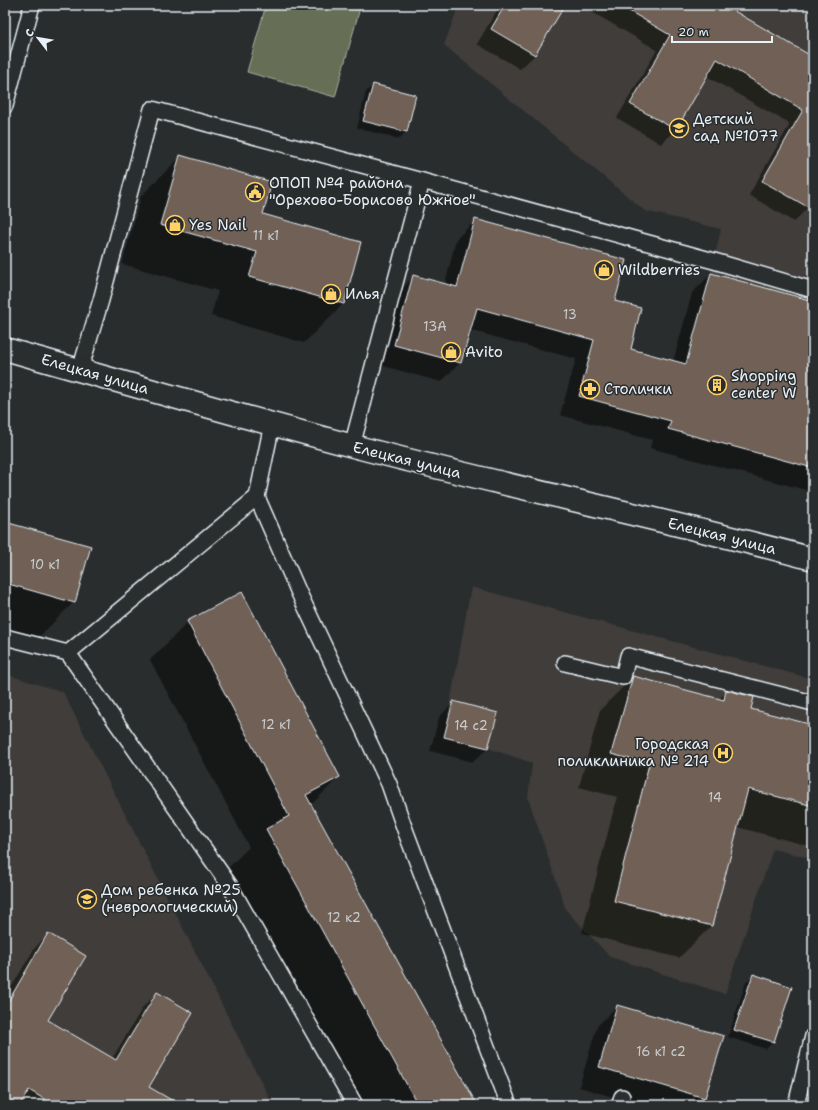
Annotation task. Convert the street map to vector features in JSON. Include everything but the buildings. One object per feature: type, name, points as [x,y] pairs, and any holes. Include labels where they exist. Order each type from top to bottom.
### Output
[{"type":"street","name":"Елецкая улица","points":[[5,349],[352,446],[813,559]]},
{"type":"lane","points":[[5,106],[32,5]]},
{"type":"lane","points":[[80,370],[101,300],[152,109],[422,181],[813,290]]},
{"type":"lane","points":[[352,446],[422,181]]},
{"type":"lane","points":[[272,424],[257,497],[299,593],[389,784],[404,828],[509,1105]]},
{"type":"lane","points":[[68,653],[257,497]]},
{"type":"lane","points":[[5,637],[68,653],[230,886],[355,1105]]},
{"type":"lane","points":[[565,663],[623,677],[628,656],[813,703]]},
{"type":"lane","points":[[796,1105],[813,1036]]},
{"type":"shaded area","name":"Детский сад №1077","points":[[459,5],[813,5],[813,468],[668,429],[711,273],[721,229],[645,211],[444,45]]},
{"type":"shaded area","points":[[471,587],[813,679],[813,859],[773,849],[725,994],[610,957],[566,910],[528,798],[532,763],[488,748],[444,737]]},
{"type":"shaded area","name":"Дом ребенка №25 (неврологический)","points":[[5,674],[63,692],[273,1105],[5,1105]]},
{"type":"green space","points":[[266,5],[348,5],[360,8],[335,97],[247,72]]},
{"type":"place","name":"Детский сад №1077","points":[[679,128]]},
{"type":"place","name":"ОПОП №4 района \"Орехово-Борисово Южное\"","points":[[255,192]]},
{"type":"place","name":"Yes Nail","points":[[175,225]]},
{"type":"place","name":"Wildberries","points":[[604,270]]},
{"type":"place","name":"Илья","points":[[331,294]]},
{"type":"place","name":"Avito","points":[[451,352]]},
{"type":"place","name":"Shopping center W","points":[[717,385]]},
{"type":"place","name":"Столички","points":[[590,389]]},
{"type":"place","name":"Городская поликлиника № 214","points":[[723,753]]},
{"type":"place","name":"Дом ребенка №25 (неврологический)","points":[[87,899]]}]
